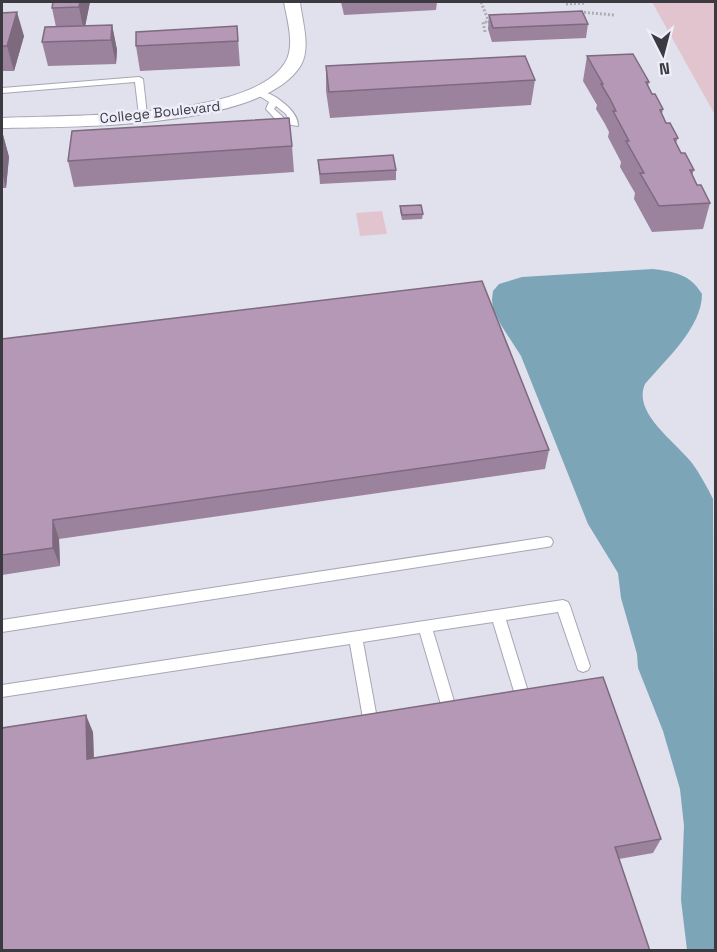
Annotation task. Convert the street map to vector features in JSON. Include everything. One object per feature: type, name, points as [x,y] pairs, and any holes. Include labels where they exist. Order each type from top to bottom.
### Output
[{"type":"street","name":"College Boulevard","points":[[2,123],[57,122],[143,115],[216,108],[267,98],[294,62],[298,49],[292,2]]},
{"type":"street","name":"College Boulevard","points":[[2,132],[41,128],[57,122]]},
{"type":"lane","points":[[2,91],[139,79],[143,115]]},
{"type":"lane","points":[[2,626],[547,542]]},
{"type":"lane","points":[[2,691],[563,606],[583,666]]},
{"type":"lane","points":[[498,616],[523,698]]},
{"type":"lane","points":[[425,627],[449,708]]},
{"type":"lane","points":[[355,637],[371,724]]},
{"type":"path","points":[[481,2],[489,22]]},
{"type":"path","points":[[570,12],[566,3],[586,3]]},
{"type":"path","points":[[576,12],[614,15]]},
{"type":"path","points":[[485,32],[483,22],[496,22]]},
{"type":"shaded area","points":[[652,2],[715,2],[715,115]]},
{"type":"shaded area","points":[[382,211],[387,234],[360,236],[356,213]]},
{"type":"water","points":[[653,269],[668,271],[687,278],[702,294],[696,319],[689,331],[645,384],[643,395],[650,416],[692,463],[713,499],[715,950],[687,950],[681,900],[684,826],[680,789],[663,731],[638,668],[637,654],[621,598],[618,573],[588,524],[521,356],[501,325],[493,309],[492,300],[493,291],[499,284],[522,277]]},
{"type":"building","points":[[53,2],[80,2],[79,7],[52,8]]},
{"type":"building","points":[[582,11],[588,24],[493,28],[489,15]]},
{"type":"building","points":[[17,12],[7,46],[2,46],[2,13]]},
{"type":"building","points":[[112,25],[111,40],[42,42],[45,27]]},
{"type":"building","points":[[237,26],[238,41],[136,46],[136,32]]},
{"type":"building","points":[[633,54],[649,82],[646,82],[652,94],[655,94],[663,109],[660,110],[666,123],[670,123],[678,138],[674,139],[681,153],[685,153],[694,170],[690,170],[697,185],[701,185],[710,203],[659,206],[640,173],[644,173],[626,141],[629,141],[613,111],[616,111],[587,56]]},
{"type":"building","points":[[525,56],[535,80],[329,92],[326,66]]},
{"type":"building","points":[[289,118],[292,146],[68,161],[72,131]]},
{"type":"building","points":[[393,155],[396,170],[320,174],[318,160]]},
{"type":"building","points":[[421,205],[423,214],[402,215],[400,206]]},
{"type":"building","points":[[482,281],[549,450],[53,520],[53,548],[2,555],[2,339]]},
{"type":"building","points":[[603,677],[661,839],[615,847],[650,951],[2,951],[2,728],[86,715],[87,759]]}]
